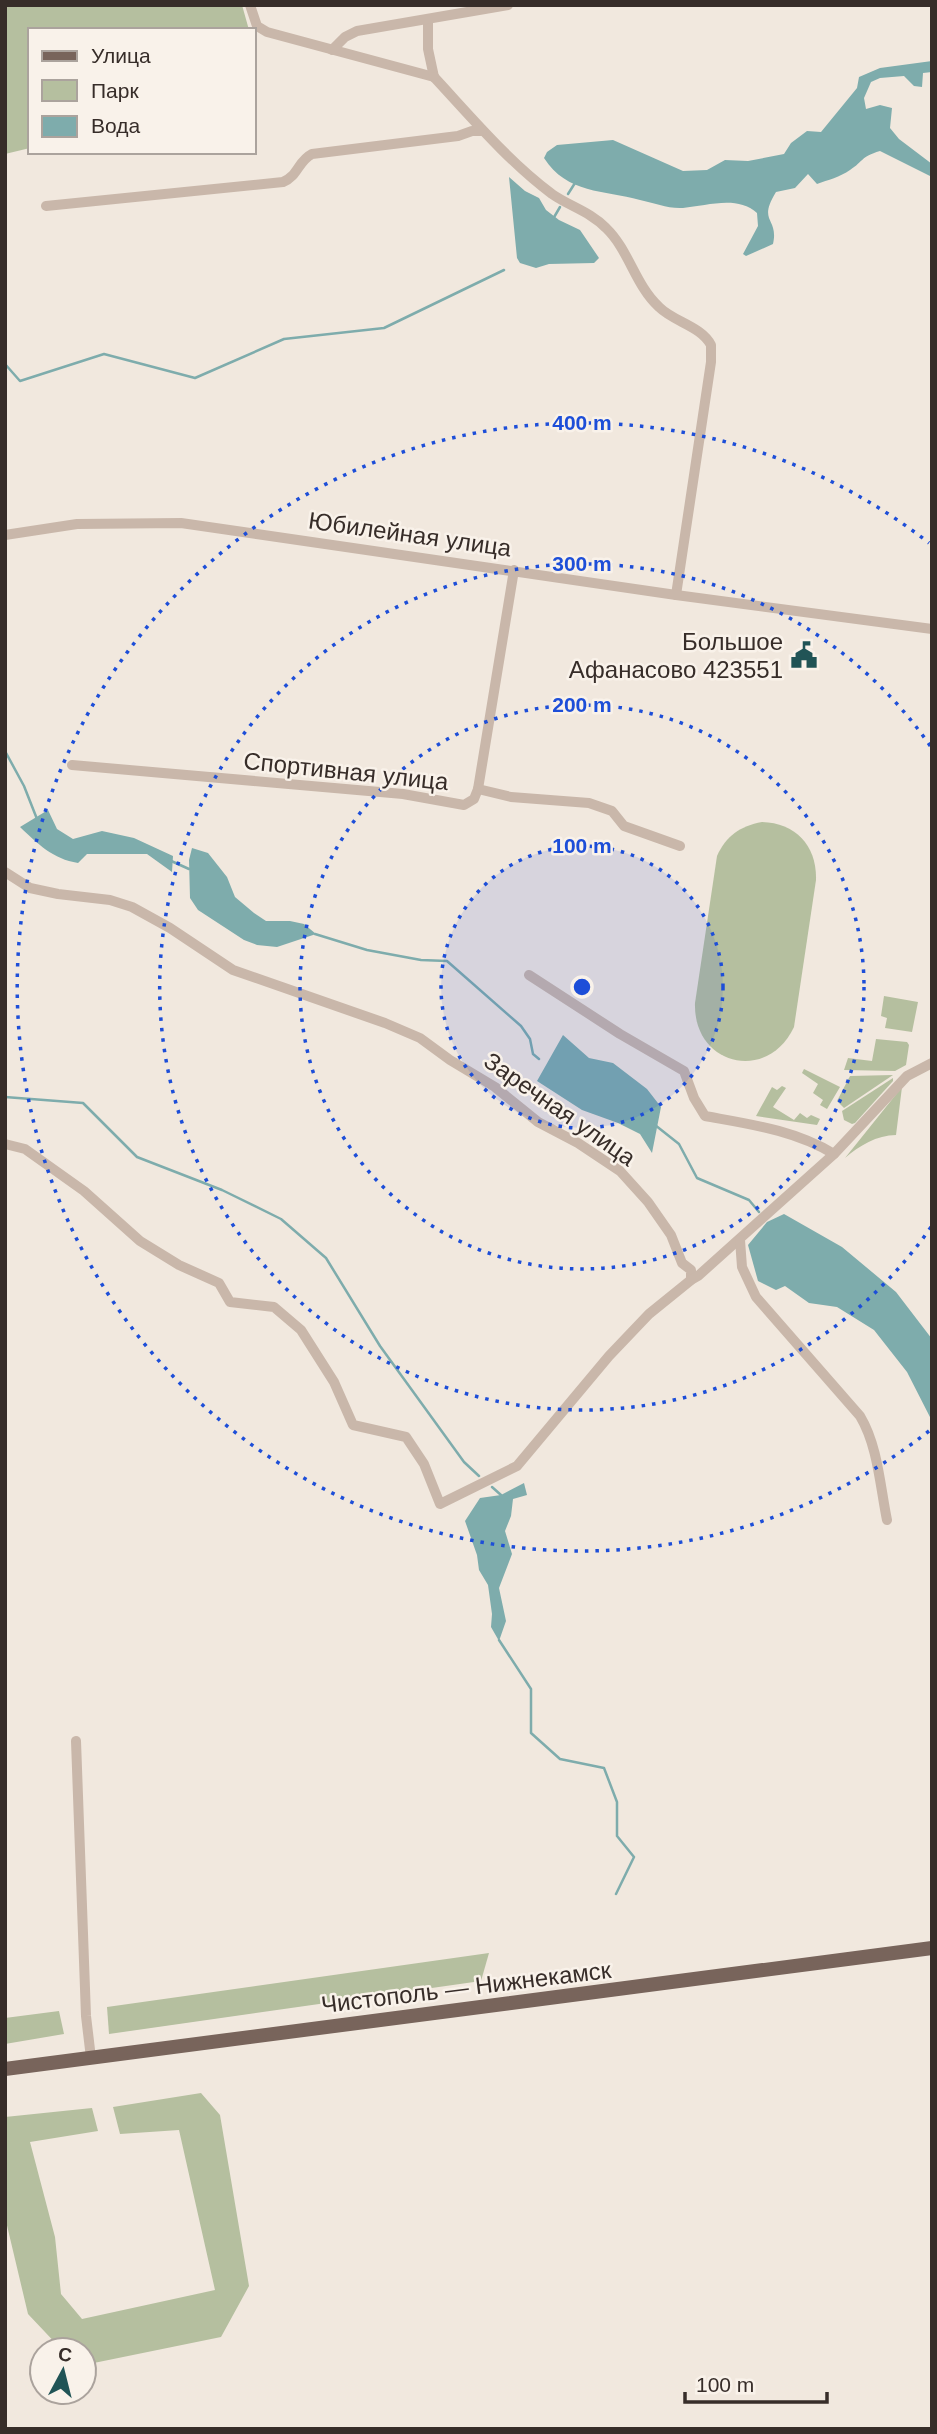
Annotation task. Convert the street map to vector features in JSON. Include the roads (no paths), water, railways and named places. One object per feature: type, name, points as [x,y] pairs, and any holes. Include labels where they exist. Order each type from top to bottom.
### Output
[{"type":"main road","name":"Чистополь — Нижнекамск","points":[[5,2069],[932,1948]]},
{"type":"street","points":[[250,5],[257,26],[279,36],[435,77]]},
{"type":"street","points":[[332,50],[345,37],[357,31],[428,21],[508,5]]},
{"type":"street","points":[[428,21],[428,49],[435,77],[470,118],[553,194],[585,211],[606,227],[617,241],[631,269],[658,306],[670,317],[699,332],[711,345],[711,362],[676,595]]},
{"type":"street","points":[[458,136],[470,118]]},
{"type":"street","points":[[46,206],[283,182],[292,178],[304,158],[312,154],[482,131]]},
{"type":"street","name":"Юбилейная улица","points":[[5,535],[77,524],[181,523],[676,595],[932,629]]},
{"type":"street","points":[[478,789],[514,570]]},
{"type":"street","name":"Спортивная улица","points":[[72,765],[404,794],[464,805],[474,799],[478,789],[511,797],[589,803],[612,811],[624,826],[680,846]]},
{"type":"street","name":"Заречная улица","points":[[5,872],[30,888],[110,900],[132,907],[170,928],[233,970],[385,1023],[420,1038],[495,1087],[538,1122],[578,1143],[620,1171],[648,1202],[671,1235],[682,1263],[691,1270],[691,1280]]},
{"type":"street","points":[[529,975],[620,1034],[684,1071],[694,1098],[705,1116],[766,1126],[823,1147],[834,1154]]},
{"type":"street","points":[[5,1144],[25,1149],[84,1191],[141,1241],[179,1265],[219,1283],[230,1302],[274,1307],[301,1330],[334,1382],[353,1425],[405,1437],[424,1464],[440,1504],[517,1466],[617,1347],[649,1314],[740,1240],[834,1154],[907,1076],[932,1063]]},
{"type":"street","points":[[740,1240],[742,1267],[756,1297],[860,1416],[867,1429],[887,1520]]},
{"type":"street","points":[[76,1741],[86,2016],[91,2058]]},
{"type":"water","points":[[932,61],[932,72],[923,73],[922,87],[914,86],[904,76],[880,78],[871,82],[864,98],[866,109],[880,105],[892,108],[890,128],[899,139],[932,164],[932,177],[880,151],[865,157],[842,175],[817,184],[808,174],[795,188],[776,192],[768,209],[774,235],[773,244],[746,256],[743,254],[758,226],[757,213],[749,208],[731,203],[672,208],[587,189],[564,178],[553,170],[544,158],[547,152],[557,145],[613,140],[683,171],[707,170],[725,160],[748,161],[784,154],[791,143],[807,131],[821,132],[857,88],[859,77],[880,68]]},
{"type":"water","points":[[509,177],[525,191],[539,198],[546,210],[559,220],[580,230],[599,258],[594,263],[549,264],[536,268],[520,263],[517,258]]},
{"type":"water","points":[[48,810],[57,829],[73,839],[102,831],[134,838],[173,856],[172,872],[147,854],[87,854],[78,863],[53,854],[20,827]]},
{"type":"water","points":[[192,848],[208,853],[227,877],[235,897],[254,913],[266,921],[304,924],[316,934],[277,947],[257,945],[244,940],[198,910],[190,898],[189,860]]},
{"type":"water","points":[[563,1035],[589,1058],[613,1063],[647,1089],[661,1107],[652,1153],[640,1134],[582,1110],[537,1081]]},
{"type":"water","points":[[784,1214],[842,1247],[896,1292],[932,1339],[932,1421],[907,1372],[874,1330],[837,1307],[809,1303],[785,1286],[776,1290],[758,1281],[748,1245],[767,1222]]},
{"type":"water","points":[[524,1483],[527,1495],[513,1499],[511,1516],[505,1531],[512,1554],[499,1588],[506,1621],[499,1641],[491,1627],[488,1585],[479,1570],[477,1555],[465,1521],[480,1498],[501,1495]]},
{"type":"waterway","points":[[568,194],[575,183]]},
{"type":"waterway","points":[[553,219],[560,207]]},
{"type":"waterway","points":[[5,364],[20,381],[104,354],[195,378],[284,339],[384,328],[504,270]]},
{"type":"waterway","points":[[5,751],[24,786],[37,819]]},
{"type":"waterway","points":[[169,860],[189,869]]},
{"type":"waterway","points":[[315,934],[367,950],[421,960],[447,961],[521,1026],[530,1039],[533,1054],[539,1059]]},
{"type":"waterway","points":[[5,1097],[83,1103],[137,1157],[222,1190],[281,1219],[326,1258],[380,1346],[464,1462],[479,1476]]},
{"type":"waterway","points":[[655,1125],[679,1144],[697,1178],[749,1200],[759,1212]]},
{"type":"waterway","points":[[492,1487],[501,1498]]},
{"type":"waterway","points":[[499,1640],[531,1689],[531,1733],[560,1759],[604,1768],[617,1802],[617,1836],[634,1857],[616,1894]]},
{"type":"place","name":"Большое Афанасово 423551","points":[[804,655]]}]
